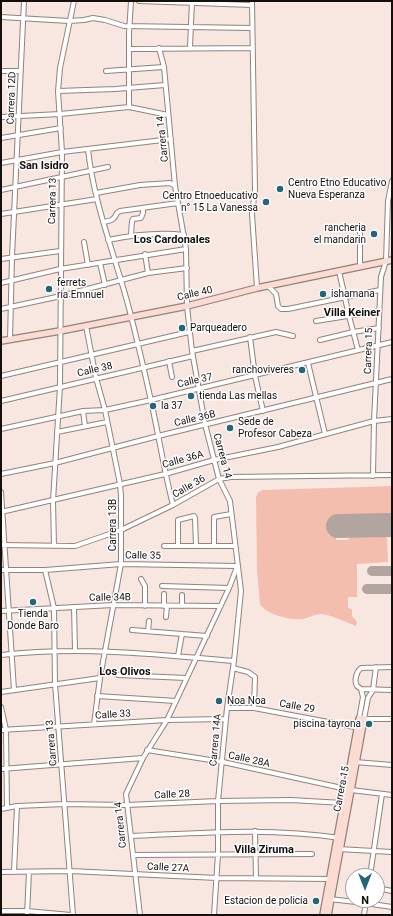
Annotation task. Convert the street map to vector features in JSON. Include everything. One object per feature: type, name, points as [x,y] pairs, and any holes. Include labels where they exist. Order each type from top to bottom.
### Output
[{"type":"street","name":"Carrera 12D","points":[[10,340],[11,280],[16,159],[20,116],[20,71],[24,1]]},
{"type":"street","name":"Carrera 13","points":[[54,546],[53,501],[60,386],[60,251],[62,177],[61,128],[58,91],[60,68],[74,1]]},
{"type":"street","points":[[129,107],[128,88],[131,1]]},
{"type":"street","points":[[139,1],[252,3],[255,190],[252,214],[257,288]]},
{"type":"street","points":[[190,47],[192,2]]},
{"type":"street","points":[[1,17],[69,21],[93,18],[124,26],[252,28]]},
{"type":"street","points":[[130,49],[190,47],[252,48]]},
{"type":"street","name":"Carrera 14","points":[[140,915],[126,794],[147,750],[167,720],[229,588],[237,566],[230,501],[218,479],[192,353],[187,306],[186,249],[175,186],[164,67],[159,48]]},
{"type":"street","points":[[106,71],[164,67]]},
{"type":"street","points":[[1,71],[20,71]]},
{"type":"street","points":[[58,91],[165,85]]},
{"type":"street","points":[[1,117],[60,114],[129,107],[168,115]]},
{"type":"street","points":[[1,138],[61,128]]},
{"type":"street","points":[[1,163],[16,159],[62,152],[171,138]]},
{"type":"street","points":[[88,149],[90,172],[108,240],[122,281],[138,344],[151,400],[165,474],[173,505]]},
{"type":"street","points":[[1,190],[108,167]]},
{"type":"street","points":[[170,183],[175,179]]},
{"type":"street","name":"Carrera 15","points":[[373,476],[380,290],[381,277],[389,261],[388,202],[392,180]]},
{"type":"street","points":[[96,193],[140,185],[170,183],[175,186]]},
{"type":"street","points":[[1,214],[97,199]]},
{"type":"street","points":[[103,222],[111,221],[120,211],[178,203]]},
{"type":"street","points":[[131,235],[132,221],[133,219],[141,218],[143,213],[142,208]]},
{"type":"street","points":[[108,240],[131,235],[169,233],[184,235]]},
{"type":"street","points":[[360,233],[360,267]]},
{"type":"street","points":[[84,242],[88,264]]},
{"type":"street","points":[[1,283],[60,269],[115,261],[145,254],[186,249]]},
{"type":"street","points":[[1,259],[60,251]]},
{"type":"street","points":[[145,254],[148,273]]},
{"type":"street","name":"Calle 40","points":[[1,341],[187,306],[257,288],[389,261]]},
{"type":"street","points":[[100,263],[105,285]]},
{"type":"street","points":[[1,309],[122,281],[148,273],[187,268]]},
{"type":"street","points":[[339,271],[358,350]]},
{"type":"street","points":[[268,286],[276,294],[278,306],[281,309],[288,309],[344,296],[380,290]]},
{"type":"street","points":[[316,321],[380,311]]},
{"type":"street","name":"Carrera 13B","points":[[86,326],[120,484],[121,530],[121,564],[104,651],[94,724]]},
{"type":"street","points":[[320,340],[353,332],[379,328]]},
{"type":"street","points":[[1,376],[189,332]]},
{"type":"street","name":"Calle 38","points":[[1,401],[169,361],[250,337],[276,332],[293,336]]},
{"type":"street","points":[[250,337],[255,376],[262,411]]},
{"type":"street","name":"Calle 37","points":[[1,429],[83,411],[104,410],[151,400],[392,342]]},
{"type":"street","points":[[169,361],[172,377]]},
{"type":"street","points":[[308,363],[325,434]]},
{"type":"street","name":"Calle 36B","points":[[1,474],[55,464],[158,436],[392,379]]},
{"type":"street","points":[[83,411],[85,426]]},
{"type":"street","name":"Calle 36A","points":[[2,512],[165,474],[214,460],[278,447],[374,421],[392,419]]},
{"type":"street","points":[[57,432],[107,422]]},
{"type":"street","name":"Calle 36","points":[[3,545],[75,546],[121,530],[173,505],[218,479],[231,477],[392,475]]},
{"type":"street","points":[[1,492],[3,545],[7,570],[8,611],[14,690]]},
{"type":"street","points":[[214,546],[214,517],[231,514]]},
{"type":"street","points":[[178,546],[178,520],[194,516],[196,546]]},
{"type":"street","points":[[164,546],[235,546]]},
{"type":"street","name":"Calle 35","points":[[1,570],[45,570],[121,564],[237,566]]},
{"type":"street","name":"Carrera 14A","points":[[214,915],[218,854],[218,801],[241,591],[237,566]]},
{"type":"street","name":"Carrera 13","points":[[45,570],[54,608],[54,684],[62,764],[72,915]]},
{"type":"street","points":[[141,579],[145,586],[146,606]]},
{"type":"street","points":[[162,586],[229,588]]},
{"type":"street","points":[[164,594],[166,617]]},
{"type":"street","points":[[182,595],[182,606]]},
{"type":"street","name":"Calle 34B","points":[[1,611],[113,605],[220,606]]},
{"type":"street","points":[[74,607],[75,650]]},
{"type":"street","points":[[148,631],[149,621]]},
{"type":"street","points":[[132,630],[207,636]]},
{"type":"street","points":[[178,656],[182,634]]},
{"type":"street","points":[[1,655],[53,650],[75,650],[234,661]]},
{"type":"street","name":"Carrera 15","points":[[323,915],[332,879],[360,728],[368,698],[373,690],[376,667],[363,667],[358,671],[356,684],[358,688],[361,689],[363,697],[362,719]]},
{"type":"street","points":[[376,667],[392,667]]},
{"type":"street","points":[[233,668],[248,672],[254,677],[254,708]]},
{"type":"street","points":[[118,674],[186,678]]},
{"type":"street","points":[[1,692],[100,678]]},
{"type":"street","points":[[361,689],[392,690]]},
{"type":"street","points":[[97,696],[176,701]]},
{"type":"street","points":[[1,707],[6,769],[7,808]]},
{"type":"street","name":"Calle 29","points":[[227,708],[254,708],[360,728]]},
{"type":"street","name":"Calle 33","points":[[3,730],[226,718]]},
{"type":"street","points":[[362,719],[392,719]]},
{"type":"street","name":"Calle 28A","points":[[147,750],[223,762],[348,789],[392,795]]},
{"type":"street","points":[[1,769],[143,758]]},
{"type":"street","points":[[354,762],[392,765]]},
{"type":"street","name":"Carrera 15","points":[[340,838],[343,803],[348,789]]},
{"type":"street","points":[[371,868],[382,794]]},
{"type":"street","name":"Calle 28","points":[[1,809],[17,806],[64,804],[127,805],[218,801],[291,800],[343,803]]},
{"type":"street","points":[[14,872],[17,806]]},
{"type":"street","points":[[131,836],[255,831],[291,832],[340,838]]},
{"type":"street","points":[[255,831],[256,878]]},
{"type":"street","points":[[337,849],[392,852]]},
{"type":"street","points":[[133,855],[255,853],[312,854]]},
{"type":"street","name":"Calle 27A","points":[[1,872],[70,871],[217,878],[332,879]]},
{"type":"street","points":[[27,913],[29,872]]},
{"type":"street","points":[[328,899],[345,900]]},
{"type":"street","name":"Carrera 15","points":[[328,899],[328,915]]},
{"type":"street","points":[[1,911],[72,915]]},
{"type":"shaded area","points":[[392,486],[392,517],[335,519],[336,540],[347,540],[355,534],[383,534],[387,538],[388,562],[357,564],[357,597],[348,597],[348,608],[352,609],[352,616],[357,622],[356,626],[324,614],[303,619],[292,619],[273,614],[263,608],[260,604],[257,570],[256,497],[259,492],[262,490]]},
{"type":"taxiway","points":[[382,525],[392,528]]},
{"type":"taxiway","points":[[372,571],[392,571]]},
{"type":"taxiway","points":[[367,589],[392,589]]},
{"type":"runway","points":[[338,526],[392,525]]},
{"type":"place","name":"Centro Etno Educativo Nueva Esperanza","points":[[280,189]]},
{"type":"place","name":"Centro Etnoeducativo n° 15 La Vanessa","points":[[266,202]]},
{"type":"place","name":"rancheria el mandarin","points":[[374,234]]},
{"type":"place","name":"ferrets ria Emnuel","points":[[49,289]]},
{"type":"place","name":"ishamana","points":[[323,294]]},
{"type":"place","name":"Parqueadero","points":[[182,328]]},
{"type":"place","name":"ranchoviveres","points":[[302,370]]},
{"type":"place","name":"tienda Las mellas","points":[[191,396]]},
{"type":"place","name":"la 37","points":[[153,406]]},
{"type":"place","name":"Sede de Profesor Cabeza","points":[[230,428]]},
{"type":"place","name":"Tienda Donde Baro","points":[[33,602]]},
{"type":"place","name":"Noa Noa","points":[[219,701]]},
{"type":"place","name":"piscina tayrona","points":[[369,724]]},
{"type":"place","name":"Estacion de policía","points":[[316,901]]},
{"type":"district","name":"San Isidro","points":[[44,166]]},
{"type":"district","name":"Los Cardonales","points":[[172,240]]},
{"type":"district","name":"Villa Keiner","points":[[352,313]]},
{"type":"district","name":"Los Olivos","points":[[125,672]]},
{"type":"district","name":"Villa Ziruma","points":[[264,850]]}]
